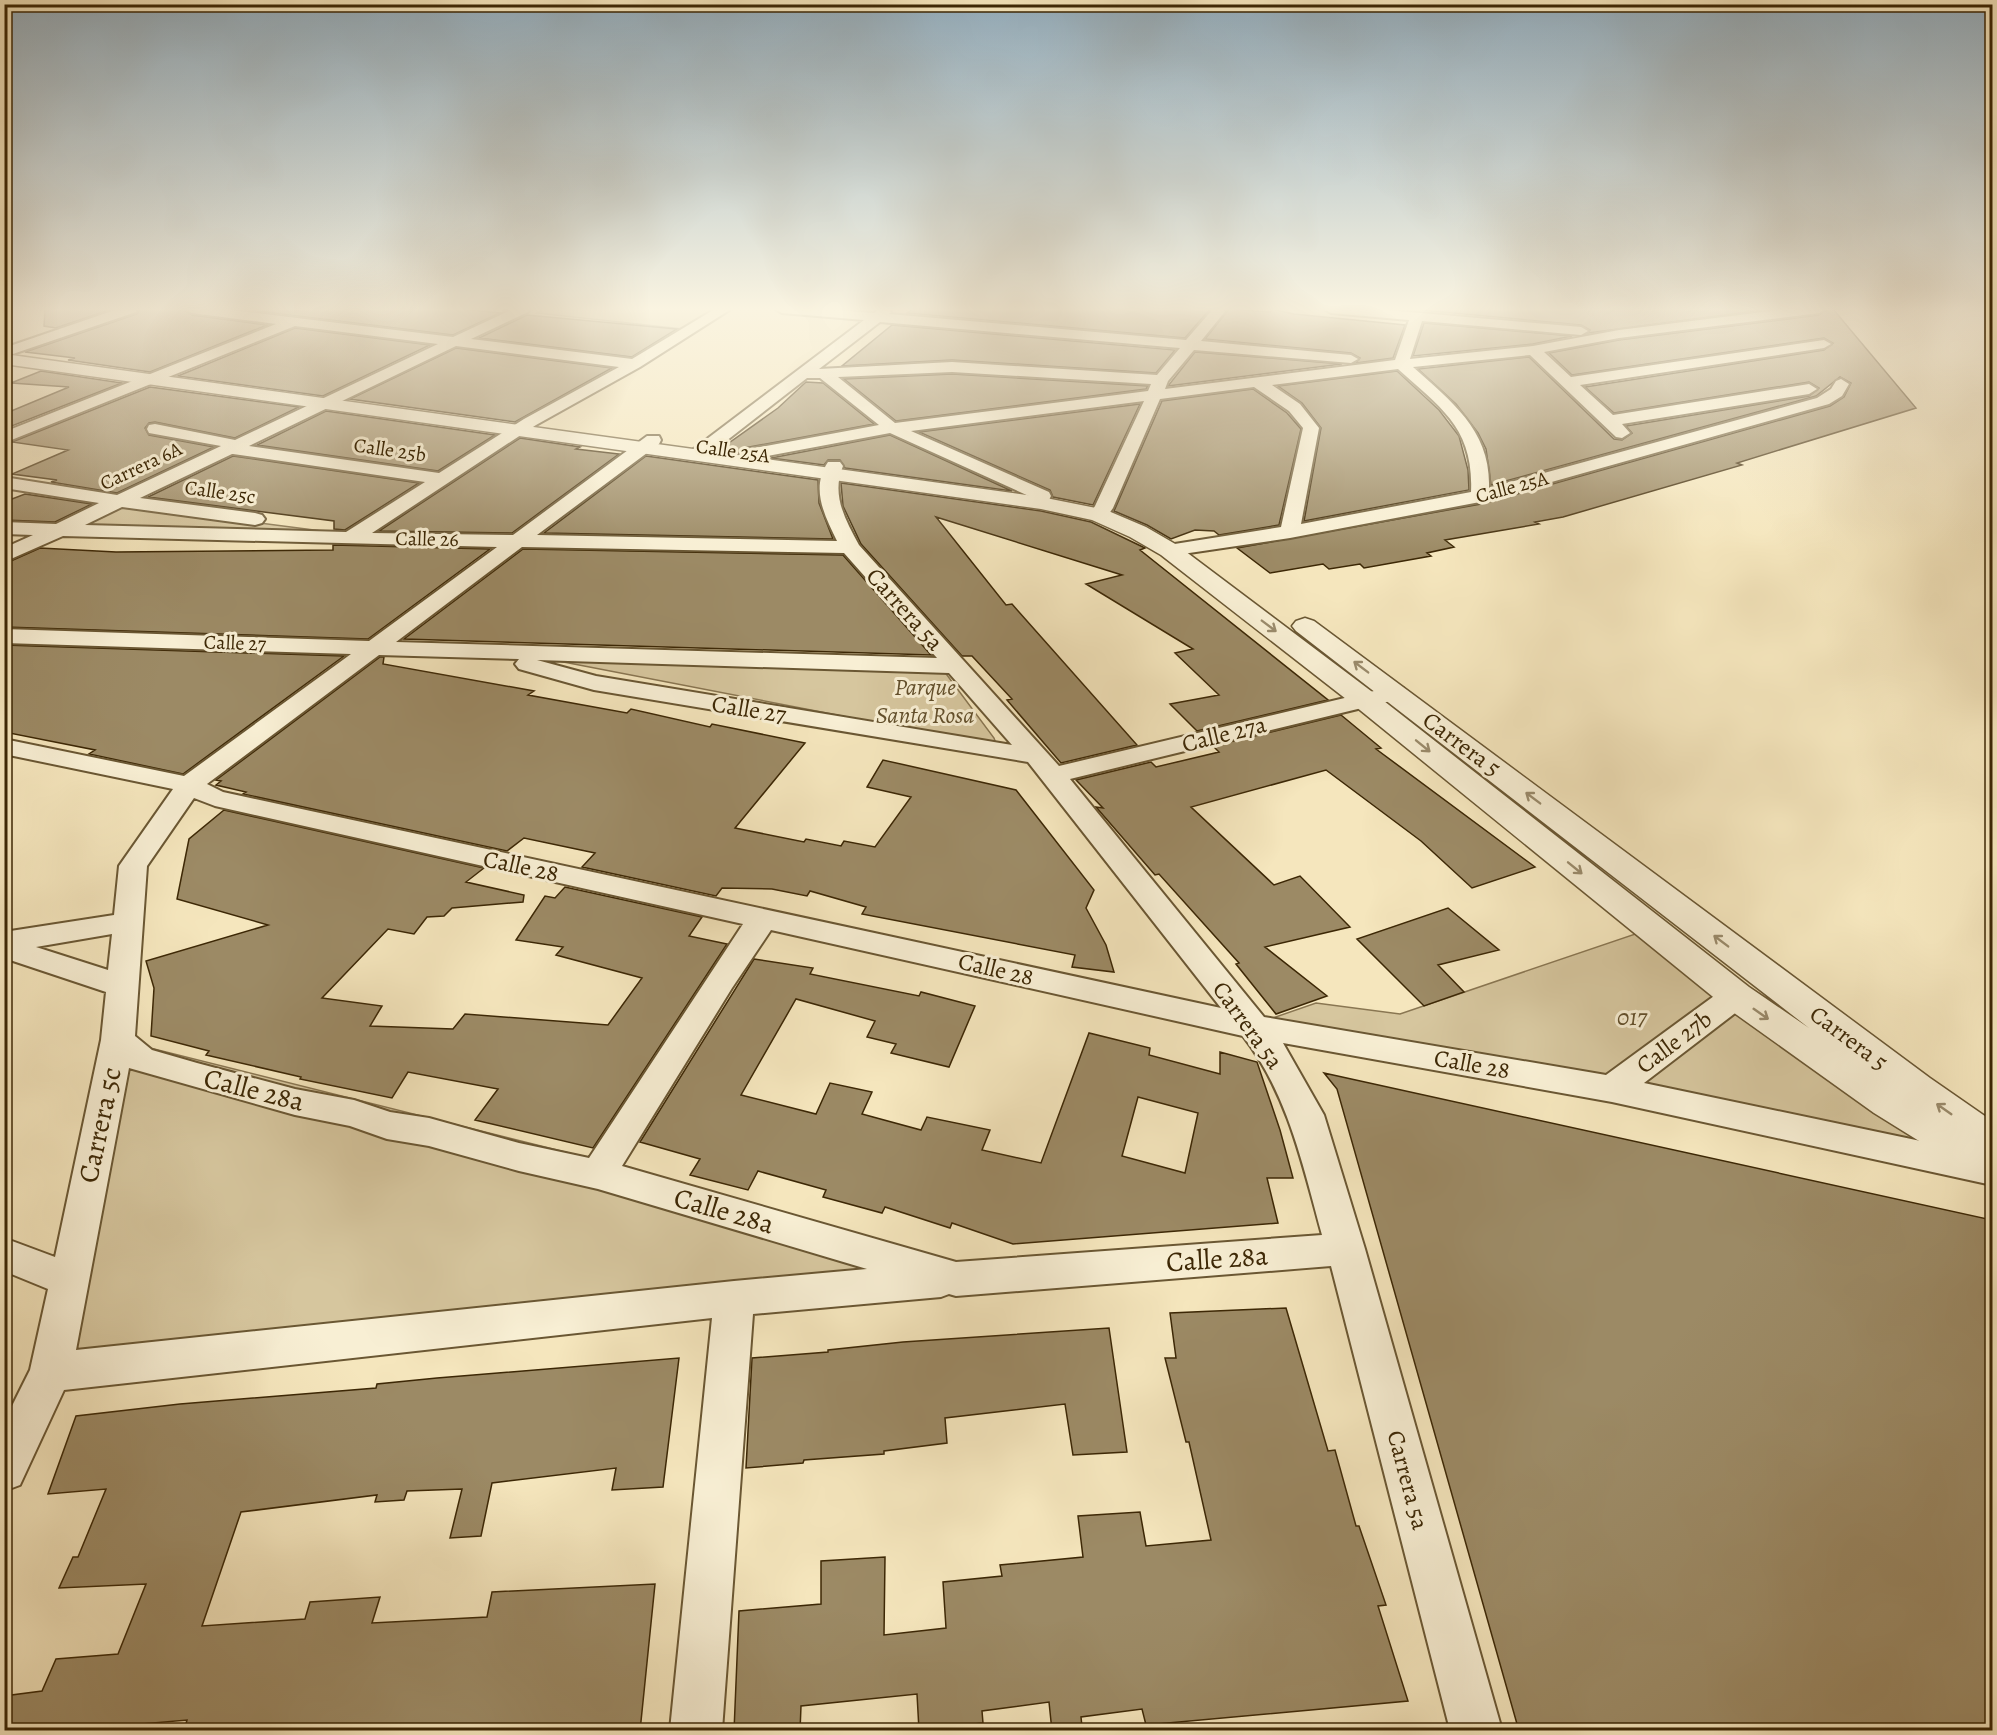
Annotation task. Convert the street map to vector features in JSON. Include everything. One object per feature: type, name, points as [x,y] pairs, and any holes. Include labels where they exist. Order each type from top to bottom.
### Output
[{"type":"street","points":[[4,438],[125,390]]},
{"type":"street","name":"Calle 25A","points":[[260,390],[832,470],[1042,496],[1101,511]]},
{"type":"street","name":"Carrera 6A","points":[[4,556],[233,449],[353,390]]},
{"type":"street","points":[[354,536],[523,426],[588,390]]},
{"type":"street","points":[[703,451],[784,390]]},
{"type":"street","points":[[844,390],[892,428],[1042,496]]},
{"type":"street","points":[[1101,511],[1156,390]]},
{"type":"street","points":[[746,458],[892,428],[1197,390]]},
{"type":"street","points":[[1269,390],[1292,404],[1304,415],[1311,428],[1290,532]]},
{"type":"street","points":[[1428,390],[1460,421],[1474,443],[1480,461],[1480,496]]},
{"type":"street","points":[[1577,390],[1642,452]]},
{"type":"street","name":"Calle 25A","points":[[1609,421],[1779,390]]},
{"type":"street","name":"Calle 25A","points":[[1181,548],[1290,532],[1480,496],[1823,401],[1839,390]]},
{"type":"street","name":"Calle 25b","points":[[155,429],[228,442],[233,449],[444,479]]},
{"type":"street","name":"Carrera 5c","points":[[4,1470],[51,1372],[118,1040],[133,866],[189,785],[648,444]]},
{"type":"street","name":"Calle 25A","points":[[832,470],[1101,511]]},
{"type":"street","name":"Carrera 5a","points":[[832,470],[829,501],[850,547],[1053,775],[1266,1042],[1306,1115],[1346,1249],[1476,1731]]},
{"type":"street","name":"Calle 25c","points":[[4,483],[354,536]]},
{"type":"street","name":"Carrera 5","points":[[1101,511],[1138,532],[1181,548],[1916,1089],[1992,1142]]},
{"type":"street","name":"Calle 26","points":[[4,528],[850,547]]},
{"type":"street","name":"Calle 27","points":[[4,636],[957,666]]},
{"type":"street","name":"Calle 27","points":[[466,652],[514,660],[594,683],[1035,756]]},
{"type":"street","name":"Carrera 5","points":[[1380,696],[1736,996],[1888,1102],[1992,1165]]},
{"type":"street","name":"Calle 27a","points":[[1053,775],[1380,696]]},
{"type":"street","name":"Calle 28","points":[[4,746],[189,785],[215,798],[1251,1026],[1612,1089],[1992,1171]]},
{"type":"street","points":[[598,1174],[721,980],[754,930],[766,918]]},
{"type":"street","points":[[4,942],[129,922]]},
{"type":"street","points":[[4,947],[122,986]]},
{"type":"street","name":"Calle 27b","points":[[1612,1089],[1736,996]]},
{"type":"street","name":"Calle 28a","points":[[118,1040],[140,1059],[197,1076],[295,1102],[354,1113],[387,1125],[429,1132],[519,1157],[598,1174],[956,1279],[1346,1249]]},
{"type":"street","points":[[4,1254],[68,1279]]},
{"type":"street","points":[[51,1372],[734,1298],[956,1279]]},
{"type":"street","points":[[696,1731],[734,1298]]},
{"type":"green space","points":[[120,505],[345,534],[77,526]]},
{"type":"green space","name":"Parque Santa Rosa","points":[[548,659],[944,671],[994,738],[997,746]]},
{"type":"green space","name":"017","points":[[1647,930],[1966,1169],[1267,1020],[1316,1003],[1400,1014]]},
{"type":"green space","points":[[118,1040],[593,1159],[956,1279],[51,1372]]},
{"type":"building","points":[[62,390],[104,390],[4,429],[4,414]]},
{"type":"building","points":[[143,390],[172,390],[299,407],[235,438],[155,422],[149,423],[145,428],[149,435],[214,447],[117,493],[51,482],[57,480],[12,474],[68,450],[12,442]]},
{"type":"building","points":[[279,390],[336,390],[323,396]]},
{"type":"building","points":[[369,390],[573,390],[515,422],[350,399]]},
{"type":"building","points":[[797,390],[832,390],[874,424],[744,448],[738,453],[719,450],[778,408]]},
{"type":"building","points":[[858,390],[1138,390],[896,421]]},
{"type":"building","points":[[1254,390],[1287,413],[1301,429],[1279,525],[1219,535],[1214,531],[1195,530],[1171,539],[1147,525],[1114,511],[1162,401]]},
{"type":"building","points":[[1284,390],[1417,390],[1439,410],[1459,436],[1468,470],[1469,490],[1304,521],[1321,428],[1302,403]]},
{"type":"building","points":[[1441,390],[1563,390],[1614,439],[1622,440],[1632,433],[1626,426],[1809,396],[1817,390],[1824,390],[1816,396],[1491,485],[1486,449],[1478,433],[1456,404]]},
{"type":"building","points":[[1588,390],[1759,390],[1614,413]]},
{"type":"building","points":[[1848,390],[1901,390],[1916,408],[1737,463],[1742,465],[1563,517],[1535,522],[1539,524],[1445,540],[1454,547],[1427,553],[1431,556],[1364,568],[1360,564],[1329,569],[1323,564],[1270,573],[1237,548],[1481,504],[1830,406],[1844,397]]},
{"type":"building","points":[[1140,404],[1093,505],[1053,497],[1050,490],[919,432]]},
{"type":"building","points":[[326,411],[495,435],[438,471],[257,445]]},
{"type":"building","points":[[890,435],[1012,491],[845,468],[840,460],[828,460],[824,465],[771,458]]},
{"type":"building","points":[[520,438],[580,447],[576,449],[619,454],[512,533],[379,531]]},
{"type":"building","points":[[233,456],[419,483],[345,530],[334,529],[334,521],[148,497]]},
{"type":"building","points":[[646,456],[818,480],[819,503],[833,539],[544,533]]},
{"type":"building","points":[[841,483],[1041,511],[1091,522],[1145,548],[1140,550],[1328,700],[1197,731],[1170,704],[1219,695],[1175,653],[1193,649],[1086,584],[1122,575],[936,517],[1006,605],[1012,604],[1137,745],[1061,763],[1007,700],[1012,699],[972,656],[962,656],[861,544],[843,506]]},
{"type":"building","points":[[25,494],[92,504],[55,522],[4,520],[4,502]]},
{"type":"building","points":[[333,545],[490,549],[368,639],[4,627],[4,564],[40,548],[116,552],[333,550]]},
{"type":"building","points":[[523,549],[843,555],[931,655],[404,639]]},
{"type":"building","points":[[4,645],[344,656],[183,774],[89,754],[95,750],[4,732]]},
{"type":"building","points":[[380,657],[384,657],[383,664],[534,691],[528,695],[627,713],[631,709],[710,727],[712,724],[805,743],[735,828],[804,842],[806,839],[841,846],[844,841],[875,847],[911,797],[867,787],[883,760],[1016,790],[1094,890],[1086,908],[1106,945],[1114,972],[1072,967],[1075,955],[862,914],[866,907],[810,891],[807,896],[772,889],[722,888],[716,896],[582,867],[595,853],[524,838],[507,851],[243,794],[246,792],[216,785],[221,781],[216,780]]},
{"type":"building","points":[[1341,715],[1381,748],[1376,749],[1535,867],[1472,888],[1421,841],[1326,770],[1191,807],[1274,885],[1300,876],[1350,927],[1265,947],[1327,996],[1276,1014],[1236,964],[1239,963],[1159,874],[1155,875],[1096,807],[1103,808],[1076,780],[1151,762],[1156,767],[1219,752],[1213,746]]},
{"type":"building","points":[[224,810],[484,868],[466,882],[524,895],[523,902],[452,908],[444,916],[427,917],[414,934],[388,929],[322,998],[382,1006],[370,1026],[453,1029],[465,1014],[608,1025],[642,978],[556,955],[563,947],[516,940],[545,896],[555,898],[565,887],[702,917],[689,936],[727,944],[593,1148],[475,1120],[498,1089],[408,1072],[392,1098],[300,1079],[301,1077],[206,1055],[209,1051],[151,1036],[154,988],[146,961],[268,925],[177,899],[189,839]]},
{"type":"building","points":[[1448,908],[1499,950],[1438,965],[1464,992],[1424,1006],[1357,939]]},
{"type":"building","points":[[754,959],[813,968],[810,974],[919,996],[921,992],[975,1006],[949,1067],[891,1053],[896,1044],[867,1037],[875,1021],[796,999],[741,1095],[816,1114],[830,1083],[872,1092],[862,1114],[921,1130],[927,1117],[990,1130],[982,1150],[1041,1163],[1089,1033],[1150,1048],[1149,1055],[1220,1074],[1220,1052],[1257,1062],[1280,1130],[1293,1178],[1267,1178],[1278,1223],[1013,1244],[952,1223],[950,1228],[885,1207],[882,1213],[823,1197],[826,1190],[758,1171],[748,1190],[690,1175],[700,1159],[640,1142]],"holes":[[[1138,1097],[1198,1113],[1185,1173],[1122,1156]]]},
{"type":"building","points":[[1324,1073],[1992,1220],[1992,1731],[1519,1731],[1337,1089]]},
{"type":"building","points":[[1286,1308],[1328,1451],[1335,1450],[1356,1526],[1359,1526],[1386,1605],[1378,1606],[1408,1701],[1146,1725],[1142,1709],[1081,1717],[1082,1727],[1059,1731],[1052,1731],[1049,1702],[982,1711],[983,1723],[919,1730],[917,1694],[801,1706],[800,1731],[734,1731],[739,1611],[821,1604],[821,1561],[885,1557],[884,1635],[946,1628],[943,1582],[1002,1576],[1000,1565],[1083,1557],[1078,1516],[1140,1512],[1146,1546],[1211,1540],[1189,1442],[1186,1442],[1165,1358],[1176,1358],[1170,1313]]},
{"type":"building","points":[[1109,1328],[1127,1452],[1073,1455],[1065,1404],[945,1418],[947,1443],[884,1451],[884,1454],[804,1460],[803,1463],[746,1468],[752,1358],[828,1352],[828,1350],[903,1342]]},
{"type":"building","points":[[679,1358],[663,1487],[612,1490],[616,1468],[492,1483],[481,1536],[450,1538],[462,1489],[407,1491],[404,1500],[375,1502],[377,1495],[241,1512],[202,1626],[305,1619],[310,1602],[380,1597],[372,1623],[487,1617],[492,1592],[655,1584],[640,1731],[184,1731],[187,1720],[60,1731],[4,1731],[4,1696],[42,1691],[56,1659],[118,1654],[146,1584],[59,1588],[73,1557],[78,1557],[106,1489],[48,1494],[76,1416],[180,1404],[376,1388],[377,1384],[437,1378]]}]
